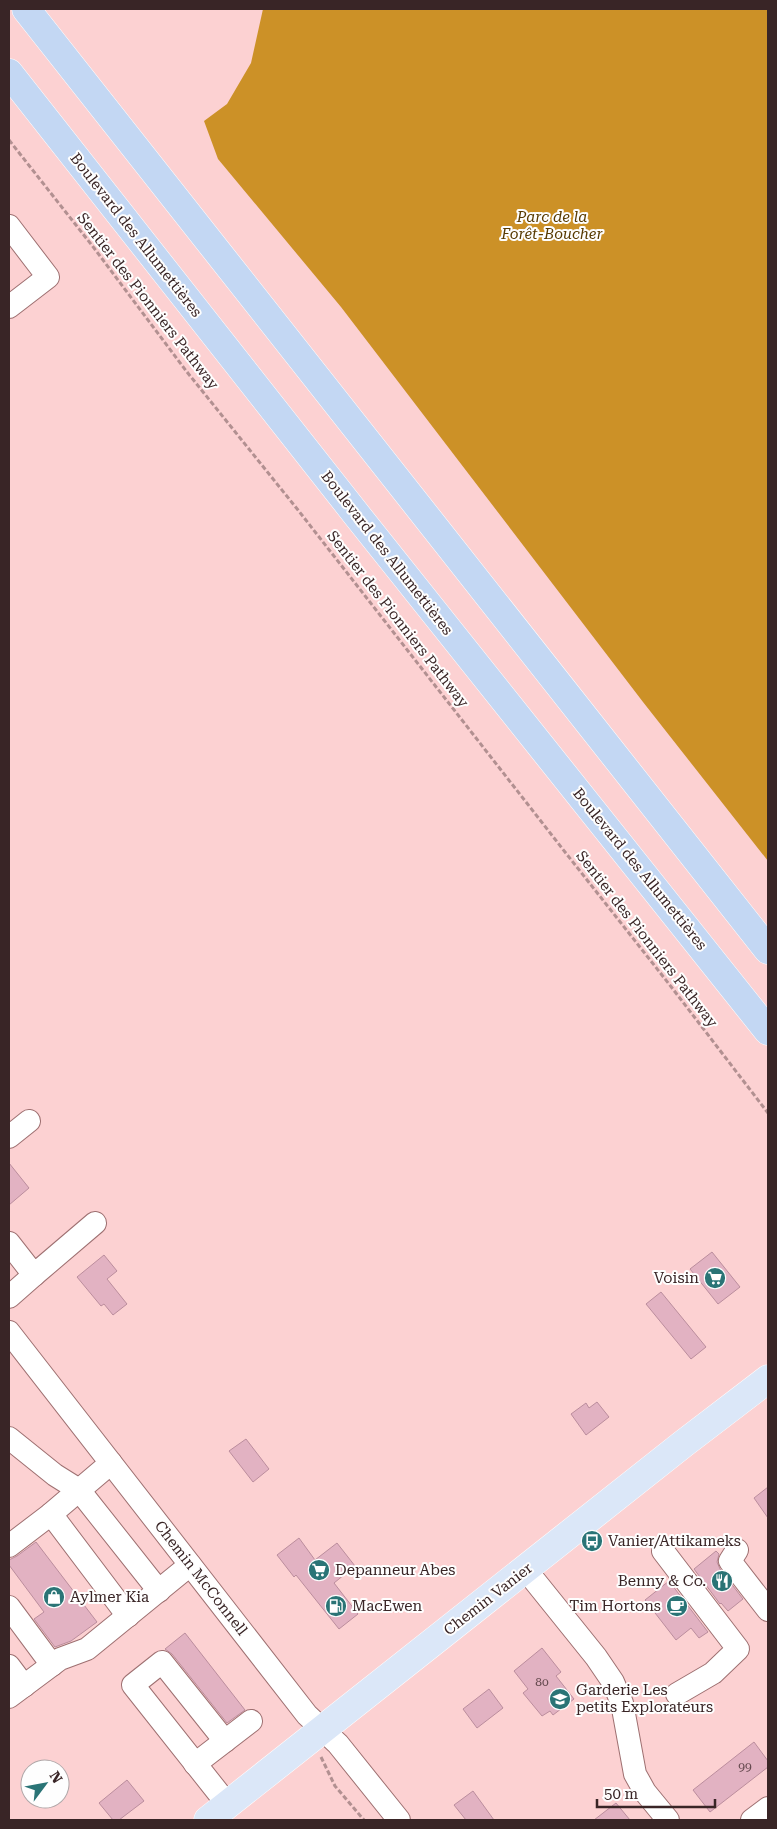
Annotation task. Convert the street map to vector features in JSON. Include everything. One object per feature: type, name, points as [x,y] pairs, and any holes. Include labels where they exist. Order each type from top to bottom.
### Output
[{"type":"highway","points":[[26,9],[768,950]]},
{"type":"highway","name":"Boulevard des Allumettières","points":[[9,72],[362,522],[768,1031]]},
{"type":"main road","name":"Chemin Vanier","points":[[218,1813],[323,1728],[768,1379]]},
{"type":"street","points":[[9,228],[48,277],[9,307]]},
{"type":"street","points":[[9,1138],[29,1121]]},
{"type":"street","points":[[9,1297],[95,1223]]},
{"type":"street","points":[[9,1243],[34,1275]]},
{"type":"street","name":"Chemin McConnell","points":[[9,1332],[307,1715],[338,1744],[398,1820]]},
{"type":"street","points":[[9,1438],[55,1475],[79,1490],[159,1591]]},
{"type":"street","points":[[9,1546],[51,1514],[111,1463]]},
{"type":"street","points":[[51,1514],[128,1616]]},
{"type":"street","points":[[737,1550],[730,1561],[768,1610]]},
{"type":"street","points":[[663,1551],[738,1649],[713,1673],[677,1694]]},
{"type":"street","points":[[9,1666],[16,1692],[60,1659],[87,1649],[190,1565]]},
{"type":"street","points":[[526,1570],[596,1657],[613,1682],[622,1703],[634,1774],[645,1792],[668,1820]]},
{"type":"street","points":[[9,1607],[52,1665]]},
{"type":"street","points":[[218,1813],[195,1764],[133,1686],[162,1662],[224,1741]]},
{"type":"street","points":[[195,1764],[250,1721]]},
{"type":"street","points":[[752,1820],[768,1808]]},
{"type":"path","name":"Sentier des Pionniers Pathway","points":[[9,140],[94,248],[187,372],[310,525],[768,1113]]},
{"type":"path","points":[[320,1756],[335,1786],[364,1820]]},
{"type":"green space","name":"Parc de la Forêt-Boucher","points":[[263,9],[768,9],[768,861],[643,702],[341,307],[218,159],[204,121],[227,104],[251,63]]},
{"type":"building","points":[[9,1163],[29,1188],[9,1205]]},
{"type":"building","name":"Voisin","points":[[712,1252],[740,1287],[718,1304],[690,1269]]},
{"type":"building","points":[[104,1255],[117,1271],[107,1279],[127,1304],[113,1315],[104,1304],[101,1306],[77,1277]]},
{"type":"building","points":[[661,1292],[706,1347],[691,1359],[646,1304]]},
{"type":"building","points":[[597,1402],[609,1417],[586,1435],[571,1414],[586,1403],[589,1408]]},
{"type":"building","points":[[246,1439],[269,1469],[253,1482],[229,1451]]},
{"type":"building","points":[[768,1487],[768,1518],[754,1498]]},
{"type":"building","name":"Depanneur Abes","points":[[299,1538],[315,1560],[337,1543],[355,1566],[334,1583],[358,1614],[339,1629],[296,1575],[294,1577],[277,1555]]},
{"type":"building","points":[[36,1542],[97,1622],[71,1641],[55,1647],[34,1619],[44,1612],[9,1565],[9,1560]]},
{"type":"building","name":"Benny & Co.","points":[[716,1551],[719,1554],[717,1562],[720,1569],[743,1599],[728,1611],[720,1604],[694,1569]]},
{"type":"building","name":"Tim Hortons","points":[[669,1581],[708,1632],[699,1638],[691,1628],[676,1640],[645,1600]]},
{"type":"building","points":[[185,1633],[245,1710],[227,1723],[172,1654],[165,1649]]},
{"type":"building","points":[[542,1648],[561,1672],[556,1676],[574,1699],[553,1715],[550,1711],[542,1716],[523,1693],[528,1689],[514,1671]]},
{"type":"building","points":[[489,1689],[503,1708],[477,1728],[463,1709]]},
{"type":"building","points":[[754,1742],[768,1761],[768,1767],[710,1812],[693,1790]]},
{"type":"building","points":[[127,1780],[144,1801],[119,1820],[113,1820],[99,1803]]},
{"type":"building","points":[[473,1791],[494,1820],[466,1820],[454,1805]]},
{"type":"building","points":[[616,1803],[630,1820],[594,1820]]},
{"type":"place","name":"Voisin","points":[[715,1278]]},
{"type":"place","name":"Vanier/Attikameks","points":[[592,1541]]},
{"type":"place","name":"Depanneur Abes","points":[[319,1570]]},
{"type":"place","name":"Benny & Co.","points":[[722,1581]]},
{"type":"place","name":"Aylmer Kia","points":[[54,1597]]},
{"type":"place","name":"MacEwen","points":[[336,1606]]},
{"type":"place","name":"Tim Hortons","points":[[677,1606]]},
{"type":"place","name":"Garderie Les petits Explorateurs","points":[[560,1699]]}]
